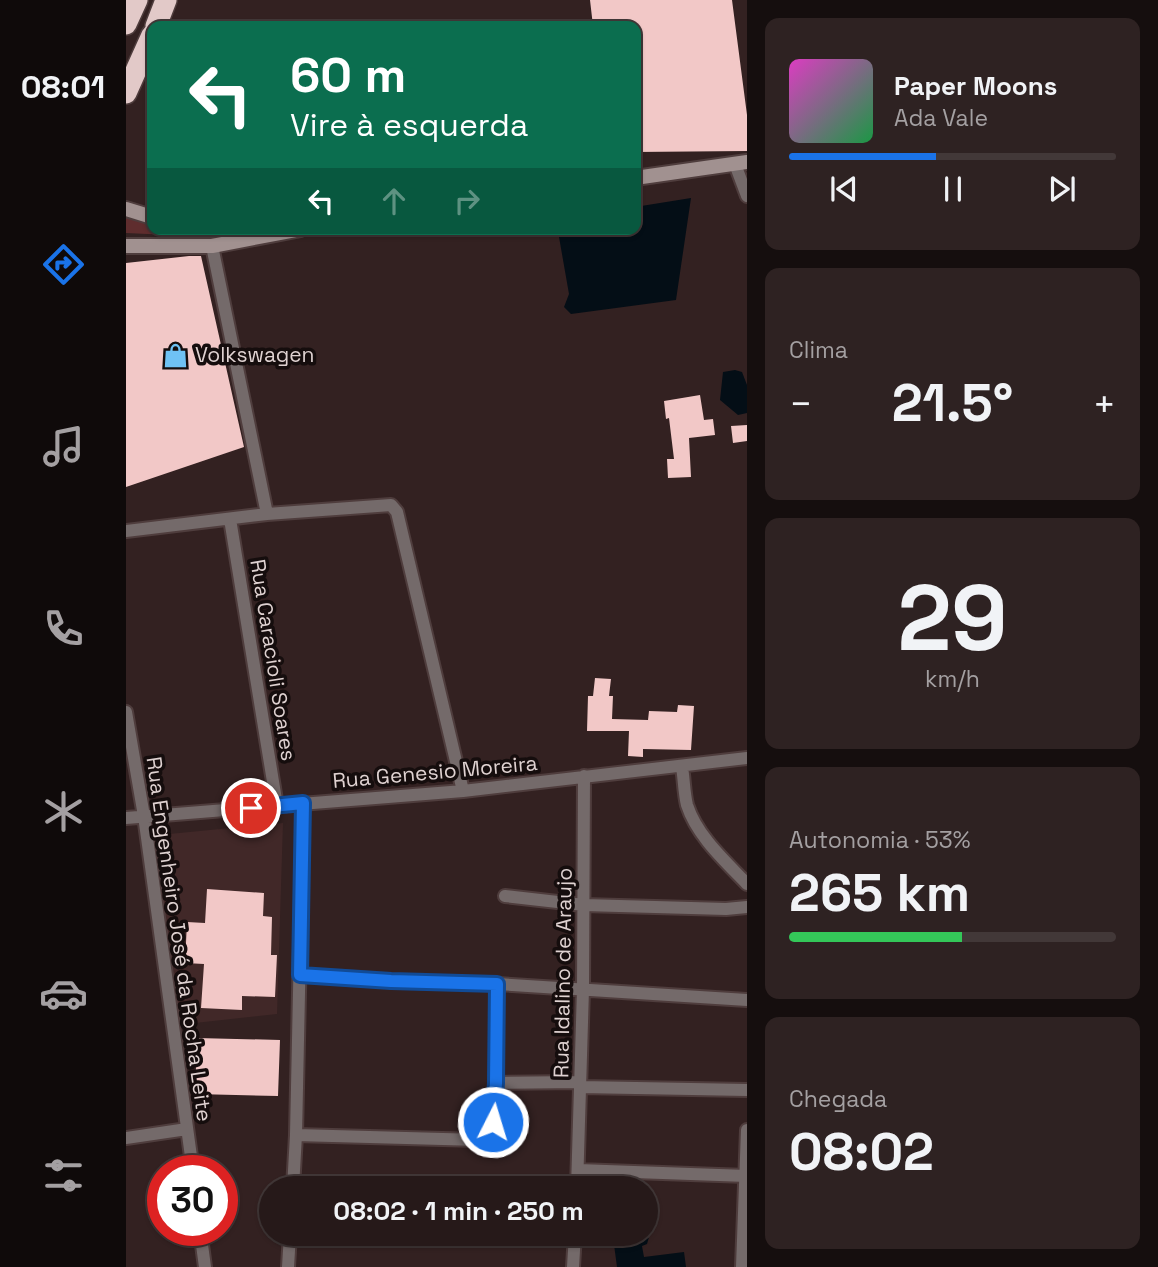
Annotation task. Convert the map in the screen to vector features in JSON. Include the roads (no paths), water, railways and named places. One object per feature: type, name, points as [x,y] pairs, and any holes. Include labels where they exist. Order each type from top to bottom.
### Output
[{"type":"highway","points":[[126,24],[136,0]]},
{"type":"highway","points":[[158,21],[166,0]]},
{"type":"highway","points":[[126,93],[147,46]]},
{"type":"main road","points":[[641,177],[741,163]]},
{"type":"main road","points":[[126,209],[147,215]]},
{"type":"main road","points":[[126,246],[212,246],[270,235]]},
{"type":"street","points":[[741,163],[747,196]]},
{"type":"street","points":[[212,246],[267,514]]},
{"type":"street","points":[[126,531],[267,514],[391,505],[397,512],[463,791]]},
{"type":"street","name":"Rua Caracioli Soares","points":[[230,519],[277,806]]},
{"type":"street","name":"Rua Engenheiro José da Rocha Leite","points":[[126,712],[144,816],[191,1155]]},
{"type":"street","name":"Rua Genesio Moreira","points":[[126,818],[463,791],[747,758]]},
{"type":"street","points":[[682,766],[687,803],[694,822],[747,884]]},
{"type":"street","name":"Rua Idalino de Araujo","points":[[578,1176],[583,989],[584,776]]},
{"type":"street","points":[[294,1176],[303,803]]},
{"type":"street","points":[[505,896],[584,905],[726,909],[747,907]]},
{"type":"street","points":[[300,975],[747,1000]]},
{"type":"street","points":[[296,1135],[480,1140],[486,1136],[493,1122],[496,1083],[497,984]]},
{"type":"street","points":[[496,1083],[747,1090]]},
{"type":"street","points":[[126,1138],[187,1129]]},
{"type":"street","points":[[742,1267],[747,1130]]},
{"type":"street","points":[[578,1170],[746,1176]]},
{"type":"street","points":[[202,1246],[205,1267]]},
{"type":"street","points":[[288,1267],[289,1246]]},
{"type":"street","points":[[573,1267],[574,1246]]},
{"type":"place","name":"Volkswagen","points":[[175,355]]}]
